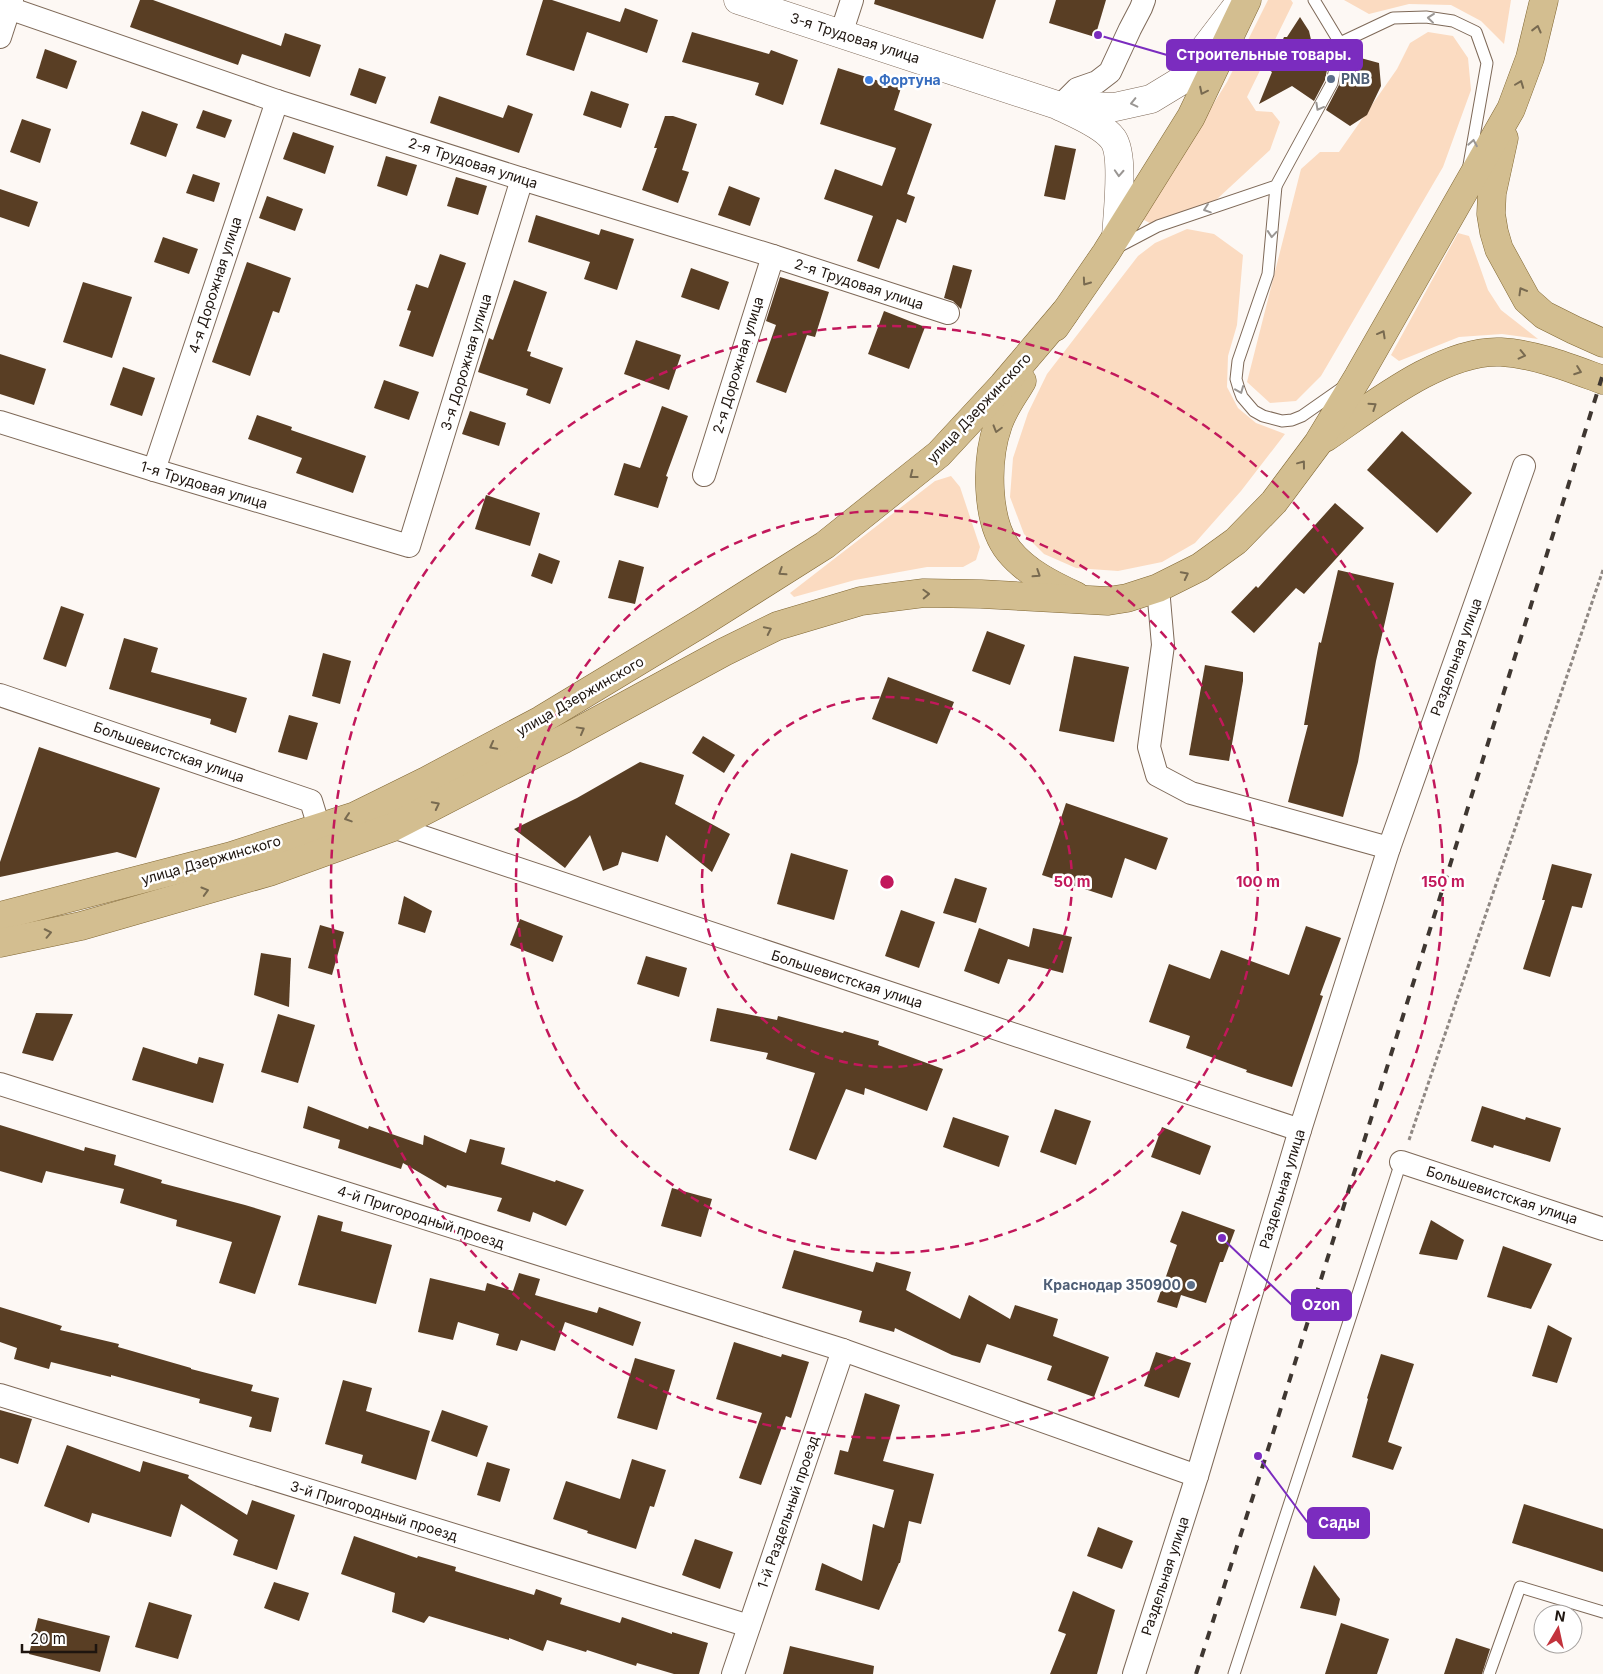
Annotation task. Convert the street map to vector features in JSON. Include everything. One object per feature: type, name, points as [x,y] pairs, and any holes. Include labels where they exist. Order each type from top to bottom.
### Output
[{"type":"main road","points":[[1089,601],[1062,589],[1023,566],[1008,550],[996,526],[990,489],[990,472],[998,425],[1005,409],[1065,312],[1111,245],[1191,116],[1247,0]]},
{"type":"main road","points":[[1318,443],[1358,377],[1510,109],[1530,58],[1544,0]]},
{"type":"main road","points":[[1510,109],[1492,193],[1491,214],[1499,249],[1527,300],[1544,315],[1603,342]]},
{"type":"main road","name":"улица Дзержинского","points":[[0,916],[231,856],[355,816],[541,720],[704,622],[825,545],[939,454],[1003,385],[1065,312]]},
{"type":"main road","points":[[1318,443],[1399,388],[1427,372],[1456,360],[1479,354],[1498,352],[1515,354],[1552,362],[1603,380]]},
{"type":"main road","name":"улица Дзержинского","points":[[0,943],[81,926],[260,875],[393,828],[564,739],[724,652],[777,626],[861,601],[924,593],[1108,601],[1127,598],[1158,588],[1200,567],[1236,541],[1274,502],[1318,443]]},
{"type":"street","name":"3-я Трудовая улица","points":[[738,0],[1059,104]]},
{"type":"street","points":[[841,34],[852,0]]},
{"type":"street","points":[[1059,104],[1077,89],[1097,82],[1110,72],[1144,0]]},
{"type":"street","points":[[1059,104],[1115,108],[1151,99],[1179,82],[1242,0]]},
{"type":"street","points":[[0,38],[7,5]]},
{"type":"street","name":"2-я Трудовая улица","points":[[7,5],[277,101],[773,256],[948,313]]},
{"type":"street","name":"4-я Дорожная улица","points":[[154,470],[277,101]]},
{"type":"street","points":[[1059,104],[1100,128],[1113,139],[1120,162],[1111,245]]},
{"type":"street","name":"3-я Дорожная улица","points":[[409,546],[522,179]]},
{"type":"street","name":"2-я Дорожная улица","points":[[704,475],[773,256]]},
{"type":"street","name":"1-я Трудовая улица","points":[[0,422],[409,546]]},
{"type":"street","name":"Раздельная улица","points":[[1134,1674],[1197,1476],[1300,1130],[1389,848],[1524,466]]},
{"type":"street","points":[[1158,588],[1163,645],[1149,747],[1157,776],[1191,793],[1389,848]]},
{"type":"street","name":"Большевистская улица","points":[[0,695],[311,801],[319,827]]},
{"type":"street","name":"Большевистская улица","points":[[393,828],[1300,1130]]},
{"type":"street","name":"4-й Пригородный проезд","points":[[0,1084],[843,1350],[1197,1476]]},
{"type":"street","name":"Большевистская улица","points":[[1401,1162],[1603,1229]]},
{"type":"street","name":"1-й Раздельный проезд","points":[[733,1674],[843,1350]]},
{"type":"street","name":"3-й Пригородный проезд","points":[[0,1395],[749,1626]]},
{"type":"lane","points":[[1314,0],[1340,43],[1332,83],[1276,186],[1268,274],[1238,360],[1236,379],[1248,405],[1259,414],[1282,421],[1302,416],[1358,377]]},
{"type":"lane","points":[[1340,43],[1393,18],[1426,17],[1454,21],[1476,32],[1487,63],[1464,191]]},
{"type":"lane","points":[[1111,245],[1158,226],[1276,186]]},
{"type":"lane","points":[[1234,1674],[1401,1162]]},
{"type":"lane","points":[[1489,1674],[1520,1587],[1603,1612]]},
{"type":"path","points":[[1401,1162],[1603,570]]},
{"type":"shaded area","points":[[1268,0],[1291,0],[1293,3],[1247,97],[1256,111],[1272,112],[1280,122],[1270,150],[1216,200],[1150,223],[1142,219],[1227,82]]},
{"type":"shaded area","points":[[1344,0],[1511,0],[1504,44],[1481,21],[1451,5],[1409,4],[1369,14]]},
{"type":"shaded area","points":[[1428,32],[1453,36],[1468,58],[1471,90],[1443,167],[1321,376],[1296,401],[1270,403],[1247,382],[1301,169],[1320,152],[1339,152],[1397,69],[1410,43]]},
{"type":"shaded area","points":[[1187,229],[1214,234],[1243,255],[1237,325],[1228,356],[1227,387],[1238,408],[1256,423],[1285,434],[1241,491],[1195,543],[1162,562],[1118,571],[1076,568],[1044,554],[1024,534],[1010,497],[1013,458],[1028,413],[1047,374],[1138,256],[1155,243]]},
{"type":"shaded area","points":[[1458,233],[1469,236],[1488,290],[1501,310],[1538,339],[1502,334],[1459,337],[1399,361],[1391,355]]},
{"type":"shaded area","points":[[951,476],[960,487],[980,547],[976,560],[963,567],[927,567],[855,580],[794,597],[790,593],[935,481]]},
{"type":"building","points":[[140,0],[153,0],[281,46],[285,33],[321,45],[310,77],[242,54],[238,65],[130,27]]},
{"type":"building","points":[[543,0],[552,0],[620,22],[625,8],[658,20],[647,53],[587,32],[574,71],[526,55]]},
{"type":"building","points":[[875,0],[996,0],[983,39],[874,4]]},
{"type":"building","points":[[1056,0],[1106,0],[1095,37],[1049,23]]},
{"type":"building","points":[[1300,17],[1309,31],[1312,44],[1331,50],[1325,80],[1314,101],[1292,86],[1259,104],[1272,72],[1269,70],[1284,37],[1287,37]]},
{"type":"building","points":[[692,32],[769,54],[771,50],[798,60],[783,105],[755,95],[759,83],[682,62]]},
{"type":"building","points":[[45,49],[77,61],[67,89],[36,78]]},
{"type":"building","points":[[1346,54],[1379,63],[1381,86],[1367,115],[1350,126],[1326,110],[1339,85]]},
{"type":"building","points":[[359,68],[386,77],[376,104],[350,95]]},
{"type":"building","points":[[838,68],[901,88],[894,110],[932,124],[907,194],[915,197],[906,223],[897,219],[879,269],[857,261],[873,216],[824,199],[835,169],[882,186],[896,148],[820,124]]},
{"type":"building","points":[[591,91],[629,104],[621,128],[583,115]]},
{"type":"building","points":[[439,96],[503,118],[508,105],[533,114],[519,153],[430,123]]},
{"type":"building","points":[[203,110],[232,120],[225,138],[196,128]]},
{"type":"building","points":[[142,111],[178,124],[166,157],[130,144]]},
{"type":"building","points":[[665,116],[673,116],[697,124],[682,170],[689,172],[678,203],[642,190],[657,148],[654,148]]},
{"type":"building","points":[[22,119],[51,129],[40,163],[10,152]]},
{"type":"building","points":[[293,132],[334,146],[325,174],[283,159]]},
{"type":"building","points":[[1055,145],[1076,149],[1065,200],[1044,196]]},
{"type":"building","points":[[386,156],[417,165],[407,196],[377,186]]},
{"type":"building","points":[[193,174],[220,183],[214,202],[186,193]]},
{"type":"building","points":[[456,177],[487,186],[478,215],[447,206]]},
{"type":"building","points":[[729,186],[760,198],[750,226],[718,215]]},
{"type":"building","points":[[0,189],[38,202],[29,227],[0,217]]},
{"type":"building","points":[[267,196],[303,209],[295,231],[259,218]]},
{"type":"building","points":[[536,215],[599,235],[601,229],[634,239],[617,290],[584,279],[590,262],[528,242]]},
{"type":"building","points":[[163,237],[198,249],[189,274],[154,262]]},
{"type":"building","points":[[440,254],[466,263],[433,357],[399,346],[411,311],[407,310],[416,284],[428,288]]},
{"type":"building","points":[[247,262],[291,278],[279,313],[273,311],[250,376],[212,362]]},
{"type":"building","points":[[953,265],[972,270],[961,309],[953,301],[944,298]]},
{"type":"building","points":[[691,268],[729,282],[719,310],[681,297]]},
{"type":"building","points":[[780,277],[829,292],[815,337],[807,335],[786,393],[756,382],[776,325],[766,321]]},
{"type":"building","points":[[514,280],[547,292],[527,351],[531,352],[530,356],[563,368],[550,404],[526,395],[528,389],[478,372],[489,338],[493,340]]},
{"type":"building","points":[[83,282],[132,297],[112,358],[63,342]]},
{"type":"building","points":[[884,311],[925,327],[909,369],[868,354]]},
{"type":"building","points":[[636,340],[681,355],[669,390],[624,374]]},
{"type":"building","points":[[0,354],[46,369],[34,405],[0,394]]},
{"type":"building","points":[[123,367],[155,378],[142,416],[110,405]]},
{"type":"building","points":[[384,380],[419,392],[409,420],[374,408]]},
{"type":"building","points":[[662,406],[688,416],[666,476],[668,477],[658,508],[614,495],[624,463],[640,468]]},
{"type":"building","points":[[470,411],[506,423],[499,446],[462,434]]},
{"type":"building","points":[[257,415],[292,427],[291,430],[366,456],[353,493],[296,473],[302,458],[248,439]]},
{"type":"building","points":[[1402,431],[1472,493],[1437,533],[1367,470]]},
{"type":"building","points":[[486,495],[540,513],[530,546],[475,529]]},
{"type":"building","points":[[1335,503],[1364,528],[1304,594],[1296,588],[1254,633],[1231,612],[1256,586],[1258,588]]},
{"type":"building","points":[[539,553],[560,561],[552,584],[531,576]]},
{"type":"building","points":[[619,560],[644,567],[635,604],[608,598]]},
{"type":"building","points":[[1338,570],[1394,583],[1376,661],[1358,762],[1343,817],[1288,802],[1308,725],[1304,725],[1319,642],[1321,643]]},
{"type":"building","points":[[61,606],[84,614],[66,667],[43,659]]},
{"type":"building","points":[[987,631],[1025,645],[1010,685],[972,671]]},
{"type":"building","points":[[124,638],[158,648],[151,672],[247,698],[236,733],[210,724],[211,719],[109,689]]},
{"type":"building","points":[[323,653],[351,661],[340,704],[312,696]]},
{"type":"building","points":[[1074,656],[1129,667],[1114,742],[1059,731]]},
{"type":"building","points":[[1205,665],[1243,672],[1229,761],[1189,755]]},
{"type":"building","points":[[888,677],[954,702],[937,744],[872,719]]},
{"type":"building","points":[[289,715],[318,723],[307,760],[278,752]]},
{"type":"building","points":[[703,736],[735,755],[724,773],[692,753]]},
{"type":"building","points":[[39,747],[160,788],[136,858],[117,852],[0,877],[0,862]]},
{"type":"building","points":[[640,762],[684,775],[675,804],[730,834],[712,872],[666,835],[658,862],[622,852],[618,865],[603,871],[590,835],[565,868],[514,829],[577,798]]},
{"type":"building","points":[[1066,803],[1168,838],[1156,870],[1125,858],[1112,898],[1042,875]]},
{"type":"building","points":[[791,853],[848,870],[834,920],[777,904]]},
{"type":"building","points":[[1552,864],[1592,874],[1582,908],[1572,906],[1550,977],[1523,969],[1545,900],[1542,900]]},
{"type":"building","points":[[955,878],[987,888],[976,923],[943,913]]},
{"type":"building","points":[[404,896],[432,911],[425,933],[398,924]]},
{"type":"building","points":[[901,910],[935,922],[919,968],[885,956]]},
{"type":"building","points":[[520,919],[563,936],[553,962],[510,945]]},
{"type":"building","points":[[320,925],[344,932],[332,975],[308,968]]},
{"type":"building","points":[[1306,926],[1341,938],[1320,995],[1323,996],[1292,1087],[1246,1072],[1247,1070],[1186,1048],[1190,1036],[1149,1022],[1169,964],[1210,979],[1221,950],[1289,975]]},
{"type":"building","points":[[979,928],[1029,947],[1033,928],[1072,937],[1063,973],[1008,959],[999,984],[964,971]]},
{"type":"building","points":[[261,953],[291,958],[289,1007],[254,995]]},
{"type":"building","points":[[646,956],[687,968],[679,997],[637,984]]},
{"type":"building","points":[[717,1008],[777,1020],[778,1016],[843,1033],[844,1031],[879,1041],[878,1045],[943,1069],[927,1111],[865,1088],[864,1095],[846,1089],[816,1160],[789,1150],[815,1073],[766,1059],[768,1053],[710,1041]]},
{"type":"building","points":[[36,1013],[73,1014],[53,1061],[22,1053]]},
{"type":"building","points":[[278,1014],[315,1025],[298,1083],[261,1072]]},
{"type":"building","points":[[143,1047],[197,1064],[199,1057],[224,1064],[213,1103],[132,1080]]},
{"type":"building","points":[[308,1106],[368,1129],[369,1126],[423,1145],[424,1135],[466,1153],[470,1139],[505,1148],[501,1164],[584,1190],[566,1226],[533,1212],[530,1222],[497,1211],[502,1198],[447,1185],[446,1188],[403,1163],[401,1169],[338,1148],[340,1140],[303,1128]]},
{"type":"building","points":[[1482,1106],[1525,1120],[1526,1117],[1561,1128],[1550,1162],[1494,1145],[1493,1148],[1471,1141]]},
{"type":"building","points":[[1055,1109],[1091,1121],[1076,1165],[1040,1152]]},
{"type":"building","points":[[953,1117],[1009,1136],[999,1167],[943,1147]]},
{"type":"building","points":[[0,1125],[84,1151],[85,1147],[116,1155],[114,1165],[162,1180],[161,1183],[281,1216],[255,1294],[219,1283],[232,1242],[176,1226],[177,1220],[120,1203],[124,1189],[46,1171],[42,1183],[0,1171]]},
{"type":"building","points":[[1162,1127],[1211,1146],[1200,1175],[1151,1157]]},
{"type":"building","points":[[672,1188],[712,1199],[701,1237],[661,1226]]},
{"type":"building","points":[[1182,1211],[1235,1230],[1223,1262],[1220,1262],[1206,1303],[1181,1295],[1177,1308],[1157,1302],[1177,1245],[1170,1242]]},
{"type":"building","points":[[318,1215],[343,1222],[341,1231],[392,1245],[376,1304],[298,1285]]},
{"type":"building","points":[[1431,1220],[1464,1240],[1457,1260],[1419,1254]]},
{"type":"building","points":[[1503,1246],[1552,1264],[1531,1309],[1487,1297]]},
{"type":"building","points":[[794,1250],[873,1272],[876,1262],[911,1272],[906,1290],[960,1319],[969,1295],[1010,1319],[1015,1305],[1058,1319],[1053,1336],[1109,1357],[1094,1397],[1047,1380],[1052,1366],[987,1344],[980,1363],[952,1355],[895,1328],[894,1332],[859,1322],[862,1311],[782,1288]]},
{"type":"building","points":[[519,1273],[540,1279],[535,1295],[597,1313],[599,1307],[641,1322],[633,1346],[565,1322],[555,1351],[521,1340],[517,1351],[496,1345],[499,1334],[458,1322],[453,1340],[418,1332],[430,1278],[485,1291],[487,1283],[513,1291]]},
{"type":"building","points":[[0,1307],[62,1326],[60,1330],[119,1344],[118,1347],[253,1385],[251,1391],[279,1398],[271,1432],[249,1427],[252,1417],[199,1403],[200,1399],[111,1375],[111,1377],[51,1362],[49,1369],[14,1359],[17,1348],[0,1342]]},
{"type":"building","points":[[1548,1325],[1572,1338],[1557,1383],[1532,1376]]},
{"type":"building","points":[[734,1342],[781,1357],[782,1354],[809,1362],[791,1418],[786,1416],[761,1485],[739,1478],[762,1413],[716,1399]]},
{"type":"building","points":[[1156,1352],[1191,1363],[1179,1398],[1144,1386]]},
{"type":"building","points":[[1381,1354],[1414,1364],[1388,1442],[1402,1447],[1393,1470],[1352,1457],[1367,1398]]},
{"type":"building","points":[[635,1358],[675,1370],[657,1430],[617,1418]]},
{"type":"building","points":[[343,1380],[372,1388],[366,1411],[430,1431],[416,1480],[361,1463],[363,1455],[325,1444]]},
{"type":"building","points":[[865,1393],[900,1405],[883,1461],[934,1474],[921,1524],[909,1521],[900,1563],[879,1610],[815,1590],[822,1563],[862,1581],[873,1524],[884,1528],[894,1490],[834,1474],[840,1450],[848,1452]]},
{"type":"building","points":[[0,1410],[32,1419],[18,1464],[0,1458]]},
{"type":"building","points":[[442,1410],[488,1426],[477,1457],[431,1441]]},
{"type":"building","points":[[67,1445],[140,1472],[143,1461],[189,1475],[188,1478],[247,1515],[252,1500],[295,1515],[277,1570],[233,1555],[238,1540],[181,1504],[171,1537],[92,1513],[89,1523],[44,1506]]},
{"type":"building","points":[[632,1459],[666,1470],[654,1507],[650,1506],[636,1549],[587,1533],[588,1531],[553,1519],[566,1481],[620,1499]]},
{"type":"building","points":[[487,1462],[510,1469],[500,1502],[477,1495]]},
{"type":"building","points":[[1524,1504],[1603,1529],[1603,1572],[1512,1543]]},
{"type":"building","points":[[1098,1527],[1133,1541],[1122,1569],[1087,1556]]},
{"type":"building","points":[[354,1536],[417,1558],[418,1556],[456,1567],[455,1571],[534,1595],[536,1589],[562,1598],[560,1604],[620,1623],[622,1617],[672,1634],[672,1632],[708,1643],[699,1674],[674,1674],[637,1663],[636,1666],[587,1650],[586,1652],[547,1640],[543,1651],[509,1638],[509,1640],[429,1616],[424,1623],[392,1612],[395,1593],[341,1574]]},
{"type":"building","points":[[695,1539],[733,1552],[720,1589],[682,1575]]},
{"type":"building","points":[[1314,1565],[1340,1599],[1336,1616],[1300,1608]]},
{"type":"building","points":[[274,1582],[309,1593],[299,1621],[264,1608]]},
{"type":"building","points":[[1073,1591],[1115,1610],[1097,1674],[1050,1674],[1066,1634],[1058,1631]]},
{"type":"building","points":[[149,1602],[192,1615],[178,1659],[135,1647]]},
{"type":"building","points":[[38,1618],[110,1636],[100,1672],[29,1654]]},
{"type":"building","points":[[1341,1623],[1389,1639],[1377,1674],[1325,1674]]},
{"type":"building","points":[[1456,1638],[1490,1649],[1482,1674],[1444,1674]]},
{"type":"building","points":[[790,1646],[874,1666],[873,1674],[783,1674]]},
{"type":"railway","points":[[1196,1674],[1265,1459],[1603,374]]},
{"type":"place","name":"Строительные товары.","points":[[1098,35]]},
{"type":"place","name":"PNB","points":[[1331,79]]},
{"type":"place","name":"Фортуна","points":[[869,80]]},
{"type":"place","name":"Ozon","points":[[1222,1238]]},
{"type":"place","name":"Краснодар 350900","points":[[1191,1285]]},
{"type":"place","name":"Сады","points":[[1258,1456]]}]
